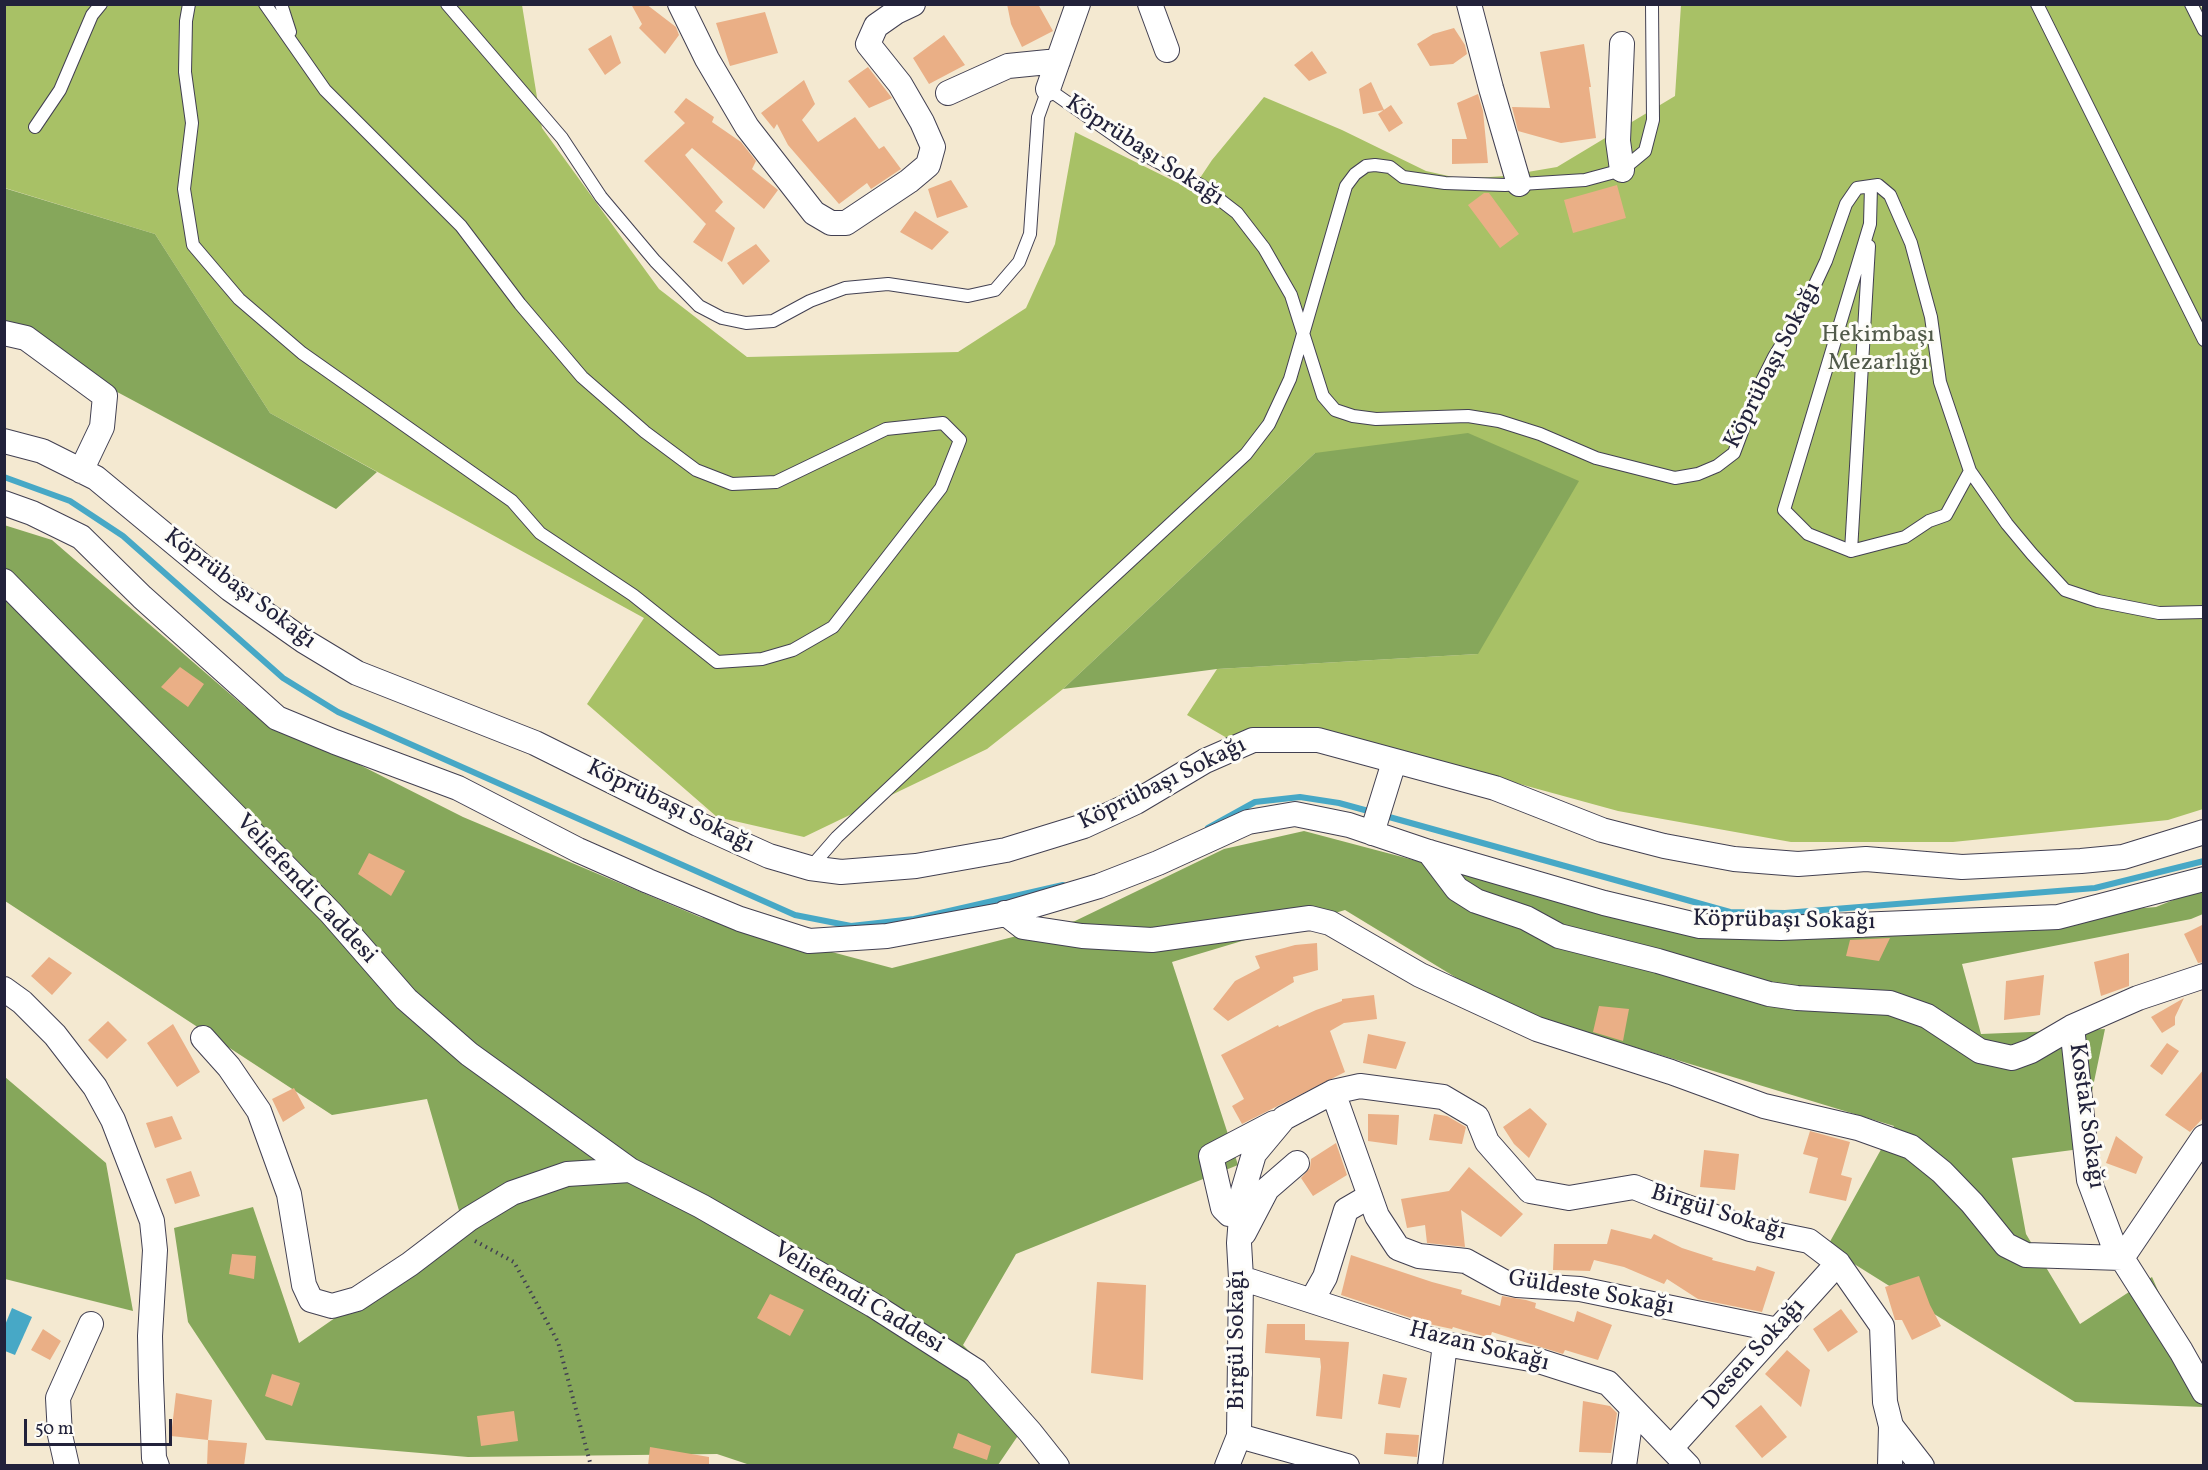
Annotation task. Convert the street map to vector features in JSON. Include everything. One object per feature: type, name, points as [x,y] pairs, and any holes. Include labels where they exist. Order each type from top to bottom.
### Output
[{"type":"street","points":[[680,4],[707,59],[747,127],[814,213],[831,223],[846,223],[909,181],[928,165],[933,147],[922,122],[900,84],[868,44],[876,26],[896,12],[913,4]]},
{"type":"street","points":[[1048,89],[1078,4]]},
{"type":"street","points":[[1150,4],[1167,50]]},
{"type":"street","points":[[1469,4],[1519,184]]},
{"type":"street","points":[[1622,44],[1618,141],[1622,170]]},
{"type":"street","points":[[948,93],[1008,66],[1058,61]]},
{"type":"street","points":[[4,333],[26,339],[105,396],[102,427],[81,471]]},
{"type":"street","name":"Köprübaşı Sokağı","points":[[4,441],[42,451],[96,478],[230,589],[304,641],[357,673],[535,743],[698,824],[769,856],[810,868],[841,872],[916,866],[1006,850],[1084,826],[1136,802],[1205,761],[1254,740],[1318,740],[1391,770],[1495,788],[1602,830],[1664,846],[1734,859],[1798,864],[1866,859],[1962,867],[2081,861],[2123,857],[2204,832]]},
{"type":"street","name":"Köprübaşı Sokağı","points":[[4,503],[32,513],[81,537],[142,597],[277,718],[458,788],[578,850],[740,919],[809,941],[887,936],[1005,913],[1099,886],[1158,863],[1248,822],[1295,814],[1349,825],[1374,827],[1429,852],[1604,903],[1700,926],[1781,928],[2058,917],[2204,879]]},
{"type":"street","name":"Veliefendi Caddesi","points":[[4,582],[331,913],[406,999],[470,1054],[630,1170],[701,1206],[873,1305],[976,1371],[1030,1432],[1056,1466]]},
{"type":"street","points":[[1374,827],[1391,770]]},
{"type":"street","points":[[1429,852],[1457,889],[1476,901],[1526,918],[1559,936],[1658,961],[1769,994],[1890,1004],[1927,1016],[1980,1051],[2012,1058],[2031,1051],[2072,1027],[2138,998],[2204,976]]},
{"type":"street","points":[[1005,913],[1023,927],[1082,936],[1152,940],[1310,918],[1330,923],[1420,975],[1537,1029],[1671,1072],[1764,1106],[1858,1128],[1911,1147],[1942,1172],[2006,1245],[2026,1255],[2122,1258],[2204,1137]]},
{"type":"street","points":[[4,989],[22,1002],[55,1035],[95,1087],[113,1120],[152,1221],[156,1250],[150,1336],[154,1458],[157,1466]]},
{"type":"street","name":"Kostak Sokağı","points":[[2072,1027],[2089,1179],[2113,1244],[2204,1392]]},
{"type":"street","points":[[203,1038],[229,1067],[259,1111],[290,1194],[304,1285],[310,1300],[332,1306],[357,1299],[512,1193],[567,1174],[630,1170]]},
{"type":"street","name":"Birgül Sokağı","points":[[1241,1212],[1229,1214],[1222,1208],[1211,1156],[1333,1092],[1359,1086],[1443,1097],[1477,1117],[1487,1142],[1530,1191],[1569,1198],[1634,1187],[1750,1229],[1809,1241],[1838,1263],[1882,1326],[1885,1402],[1891,1426],[1890,1466]]},
{"type":"street","name":"Güldeste Sokağı","points":[[1333,1092],[1377,1216],[1398,1248],[1419,1256],[1466,1261],[1504,1282],[1517,1285],[1580,1289],[1778,1330]]},
{"type":"street","name":"Birgül Sokağı","points":[[1227,1466],[1239,1436],[1241,1278],[1239,1243],[1243,1191],[1254,1154],[1284,1118]]},
{"type":"street","points":[[1239,1243],[1267,1189],[1297,1162]]},
{"type":"street","points":[[1312,1300],[1325,1276],[1346,1209],[1370,1197]]},
{"type":"street","name":"Desen Sokağı","points":[[1671,1448],[1838,1263]]},
{"type":"street","name":"Hazan Sokağı","points":[[1241,1278],[1445,1344],[1536,1360],[1608,1383],[1689,1466]]},
{"type":"street","points":[[67,1466],[60,1435],[58,1398],[91,1324]]},
{"type":"street","points":[[1430,1466],[1445,1344]]},
{"type":"street","points":[[1624,1466],[1632,1409]]},
{"type":"street","points":[[1891,1426],[1922,1466]]},
{"type":"street","points":[[1239,1436],[1347,1466]]},
{"type":"lane","points":[[35,127],[60,90],[92,15],[101,4]]},
{"type":"lane","points":[[189,4],[186,21],[185,72],[192,123],[184,189],[193,245],[239,299],[320,366],[512,501],[540,534],[633,595],[717,662],[762,659],[793,650],[833,627],[941,488],[960,440],[943,423],[886,429],[776,482],[732,484],[696,470],[645,432],[582,377],[520,304],[461,226],[325,90],[265,4]]},
{"type":"lane","points":[[281,4],[294,45]]},
{"type":"lane","points":[[447,4],[562,138],[601,197],[655,261],[699,306],[722,318],[746,323],[773,321],[810,300],[845,288],[888,284],[968,296],[995,290],[1019,262],[1030,234],[1038,117],[1048,89]]},
{"type":"lane","points":[[810,868],[837,837],[1246,454],[1269,424],[1290,379],[1346,186],[1355,174],[1366,166],[1375,165],[1390,167],[1403,177],[1445,183],[1519,184],[1585,180],[1622,170],[1645,151],[1653,120],[1652,4]]},
{"type":"lane","points":[[2037,4],[2204,340]]},
{"type":"lane","points":[[2191,4],[2204,30]]},
{"type":"lane","name":"Köprübaşı Sokağı","points":[[1048,89],[1134,149],[1202,186],[1237,213],[1264,248],[1291,295],[1323,396],[1335,410],[1353,416],[1376,419],[1468,416],[1499,421],[1540,434],[1596,458],[1675,478],[1698,474],[1718,466],[1734,453],[1758,389],[1774,357],[1804,308],[1826,261],[1846,204],[1857,188],[1871,186]]},
{"type":"lane","points":[[1851,552],[1871,186],[1878,185],[1890,195],[1911,243],[1931,316],[1940,382],[1970,471],[2007,524],[2065,590],[2098,601],[2159,613],[2204,612]]},
{"type":"lane","points":[[1870,224],[1784,510],[1808,534],[1851,552],[1905,537],[1929,521],[1946,515],[1970,471]]},
{"type":"path","points":[[454,1231],[514,1262],[558,1342],[591,1466]]},
{"type":"green space","name":"Hekimbaşı Mezarlığı","points":[[4,5],[522,5],[542,128],[659,289],[747,357],[958,352],[1026,308],[1055,244],[1075,132],[1192,190],[1212,160],[1264,97],[1342,130],[1426,171],[1462,179],[1504,176],[1557,167],[1675,96],[1681,5],[2200,5],[2204,11],[2203,809],[2168,820],[1953,842],[1791,842],[1618,811],[1505,780],[1273,732],[1227,738],[1187,715],[1217,669],[1478,654],[1315,453],[1063,689],[987,749],[804,837],[717,817],[587,704],[644,618],[270,413],[155,234],[5,188]]},
{"type":"green space","points":[[4,188],[155,234],[270,413],[377,472],[336,509],[5,332]]},
{"type":"green space","points":[[1468,433],[1579,481],[1478,654],[1217,669],[1063,689],[1315,453]]},
{"type":"green space","points":[[4,525],[52,540],[245,707],[463,817],[700,917],[892,968],[1075,921],[1224,849],[1304,831],[1688,930],[1846,933],[2156,907],[2203,888],[2203,914],[2191,919],[1962,964],[1981,1034],[2105,1029],[2080,1149],[2012,1158],[2026,1234],[2080,1324],[2152,1277],[2203,1393],[2203,1407],[2075,1402],[1827,1247],[1894,1126],[1506,1008],[1345,910],[1172,962],[1238,1165],[1016,1254],[963,1345],[1032,1415],[998,1465],[753,1466],[717,1454],[468,1457],[266,1440],[188,1322],[174,1228],[253,1207],[299,1343],[464,1228],[427,1099],[332,1115],[5,901]]},
{"type":"green space","points":[[5,1077],[106,1163],[133,1311],[5,1279]]},
{"type":"water","points":[[12,1308],[32,1317],[15,1355],[5,1351],[5,1325]]},
{"type":"building","points":[[631,4],[646,4],[676,27],[679,35],[665,54],[639,28],[642,24]]},
{"type":"building","points":[[1007,4],[1038,4],[1053,31],[1022,47],[1011,24]]},
{"type":"building","points":[[765,12],[778,53],[730,66],[716,23]]},
{"type":"building","points":[[1454,28],[1465,45],[1467,54],[1453,64],[1430,66],[1417,44],[1433,34]]},
{"type":"building","points":[[611,35],[621,63],[605,75],[588,49]]},
{"type":"building","points":[[944,35],[965,65],[929,84],[913,58]]},
{"type":"building","points":[[1584,44],[1596,138],[1561,143],[1518,131],[1512,107],[1550,108],[1540,52]]},
{"type":"building","points":[[1312,51],[1327,73],[1309,81],[1294,65]]},
{"type":"building","points":[[868,67],[892,98],[869,108],[848,81]]},
{"type":"building","points":[[804,80],[815,104],[802,120],[818,142],[855,117],[879,149],[884,146],[901,169],[871,189],[867,183],[839,204],[788,145],[777,124],[774,129],[761,113]]},
{"type":"building","points":[[1371,82],[1384,110],[1363,114],[1359,89]]},
{"type":"building","points":[[1478,94],[1483,111],[1488,163],[1452,164],[1452,139],[1467,139],[1457,103]]},
{"type":"building","points":[[686,98],[714,117],[712,122],[741,142],[756,161],[752,169],[778,190],[764,209],[692,148],[685,155],[723,202],[715,211],[735,228],[722,262],[693,242],[706,224],[644,161],[685,123],[674,112]]},
{"type":"building","points":[[1391,105],[1403,123],[1389,132],[1378,114]]},
{"type":"building","points":[[951,180],[968,207],[937,218],[928,189]]},
{"type":"building","points":[[1617,185],[1626,218],[1573,233],[1564,200]]},
{"type":"building","points":[[1484,193],[1489,193],[1519,234],[1500,248],[1468,205]]},
{"type":"building","points":[[915,211],[949,232],[932,250],[900,232]]},
{"type":"building","points":[[756,244],[770,261],[743,285],[727,263]]},
{"type":"building","points":[[180,667],[204,684],[188,707],[161,687]]},
{"type":"building","points":[[369,853],[405,871],[391,896],[358,874]]},
{"type":"building","points":[[2204,924],[2204,962],[2198,963],[2184,934]]},
{"type":"building","points":[[1890,938],[1879,961],[1846,956],[1850,940]]},
{"type":"building","points":[[1317,943],[1318,970],[1293,977],[1294,982],[1228,1021],[1213,1009],[1235,981],[1260,968],[1255,956],[1295,945]]},
{"type":"building","points":[[2129,953],[2129,986],[2101,996],[2094,962]]},
{"type":"building","points":[[49,957],[72,973],[52,995],[31,976]]},
{"type":"building","points":[[2044,975],[2040,1015],[2004,1020],[2006,981]]},
{"type":"building","points":[[1374,995],[1377,1019],[1344,1023],[1330,1031],[1345,1072],[1242,1124],[1232,1106],[1244,1099],[1221,1055],[1278,1025],[1279,1027],[1342,1001],[1342,999]]},
{"type":"building","points":[[2184,998],[2175,1017],[2175,1025],[2162,1033],[2151,1017]]},
{"type":"building","points":[[1599,1006],[1629,1009],[1623,1041],[1593,1032]]},
{"type":"building","points":[[108,1021],[127,1040],[107,1059],[88,1040]]},
{"type":"building","points":[[173,1024],[200,1072],[177,1087],[147,1043]]},
{"type":"building","points":[[1368,1034],[1406,1042],[1396,1069],[1363,1063]]},
{"type":"building","points":[[2167,1043],[2179,1051],[2162,1075],[2150,1066]]},
{"type":"building","points":[[2204,1069],[2204,1117],[2190,1132],[2165,1115]]},
{"type":"building","points":[[294,1088],[305,1108],[283,1122],[272,1099]]},
{"type":"building","points":[[1530,1108],[1547,1124],[1529,1158],[1514,1144],[1503,1127]]},
{"type":"building","points":[[1368,1114],[1399,1115],[1397,1145],[1368,1141]]},
{"type":"building","points":[[1434,1114],[1447,1116],[1466,1127],[1462,1144],[1429,1140]]},
{"type":"building","points":[[172,1116],[182,1139],[155,1148],[146,1123]]},
{"type":"building","points":[[1810,1131],[1850,1142],[1841,1175],[1852,1178],[1846,1201],[1809,1193],[1818,1158],[1803,1154]]},
{"type":"building","points":[[2116,1136],[2143,1157],[2136,1174],[2106,1163]]},
{"type":"building","points":[[1336,1143],[1347,1175],[1313,1196],[1301,1178],[1310,1168],[1311,1159]]},
{"type":"building","points":[[1704,1150],[1739,1154],[1735,1190],[1700,1187]]},
{"type":"building","points":[[1469,1167],[1523,1214],[1501,1237],[1461,1210],[1465,1247],[1427,1243],[1425,1225],[1407,1228],[1401,1199],[1449,1191]]},
{"type":"building","points":[[191,1171],[200,1196],[175,1204],[166,1179]]},
{"type":"building","points":[[1611,1229],[1651,1239],[1654,1234],[1682,1248],[1713,1258],[1712,1260],[1755,1271],[1757,1266],[1775,1272],[1762,1312],[1698,1299],[1667,1279],[1664,1284],[1624,1267],[1594,1260],[1590,1271],[1553,1270],[1554,1244],[1607,1244]]},
{"type":"building","points":[[232,1254],[256,1256],[254,1279],[229,1274]]},
{"type":"building","points":[[1351,1255],[1462,1290],[1461,1294],[1500,1306],[1502,1296],[1526,1300],[1536,1303],[1535,1308],[1574,1322],[1577,1311],[1612,1325],[1598,1360],[1565,1350],[1563,1354],[1492,1332],[1490,1338],[1453,1327],[1452,1329],[1429,1324],[1341,1295]]},
{"type":"building","points":[[1919,1276],[1941,1326],[1912,1340],[1902,1320],[1895,1320],[1885,1287]]},
{"type":"building","points":[[1097,1282],[1146,1285],[1143,1380],[1091,1373]]},
{"type":"building","points":[[770,1294],[804,1310],[790,1336],[757,1318]]},
{"type":"building","points":[[1841,1309],[1858,1332],[1828,1352],[1813,1329]]},
{"type":"building","points":[[1267,1324],[1305,1324],[1305,1340],[1349,1342],[1342,1419],[1316,1416],[1320,1358],[1265,1353]]},
{"type":"building","points":[[43,1329],[61,1341],[50,1360],[31,1350]]},
{"type":"building","points":[[1787,1350],[1810,1370],[1801,1407],[1765,1374]]},
{"type":"building","points":[[272,1374],[300,1383],[292,1406],[265,1396]]},
{"type":"building","points":[[1383,1374],[1407,1378],[1400,1408],[1378,1404]]},
{"type":"building","points":[[176,1393],[212,1400],[208,1440],[171,1436]]},
{"type":"building","points":[[1583,1401],[1610,1406],[1617,1413],[1611,1453],[1579,1452]]},
{"type":"building","points":[[1761,1405],[1787,1437],[1762,1458],[1735,1426]]},
{"type":"building","points":[[514,1411],[518,1441],[481,1446],[477,1416]]},
{"type":"building","points":[[958,1433],[991,1446],[987,1460],[953,1448]]},
{"type":"building","points":[[1386,1433],[1419,1435],[1417,1457],[1384,1454]]},
{"type":"building","points":[[208,1440],[247,1443],[244,1466],[207,1466]]},
{"type":"building","points":[[650,1447],[709,1457],[709,1466],[648,1466]]},
{"type":"waterway","points":[[4,477],[70,501],[123,536],[283,678],[338,712],[795,915],[851,926],[914,919],[1063,885]]},
{"type":"waterway","points":[[1208,828],[1255,802],[1300,797],[1339,803],[1372,812]]},
{"type":"waterway","points":[[1382,815],[1730,912],[1785,913],[2095,888],[2204,861]]}]
